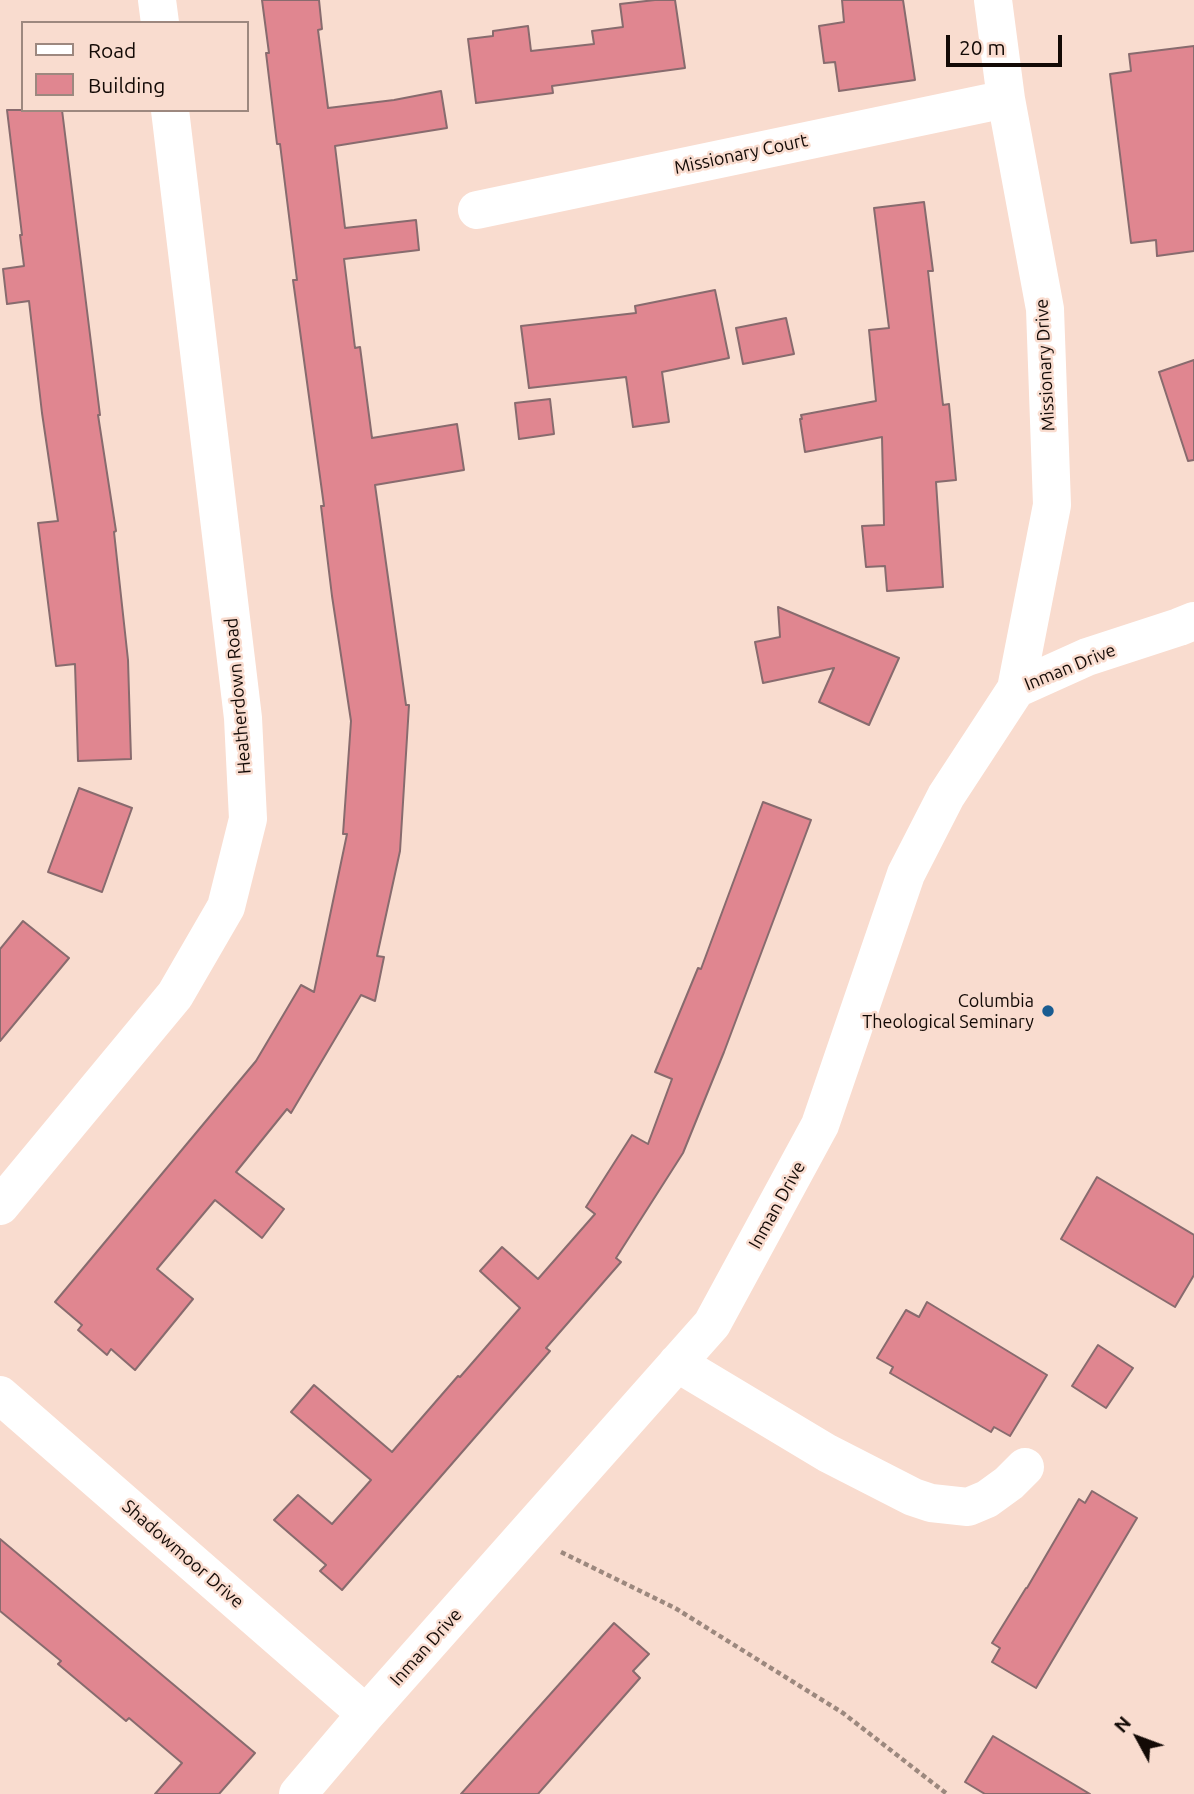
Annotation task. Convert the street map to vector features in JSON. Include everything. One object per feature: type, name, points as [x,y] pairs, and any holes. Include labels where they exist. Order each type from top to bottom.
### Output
[{"type":"street","points":[[157,0],[160,21]]},
{"type":"street","name":"Missionary Drive","points":[[993,0],[1006,99],[1045,309],[1052,505],[1016,689]]},
{"type":"street","name":"Missionary Court","points":[[477,210],[1006,99]]},
{"type":"street","name":"Heatherdown Road","points":[[0,1206],[175,995],[226,907],[248,819],[243,718],[170,112]]},
{"type":"street","name":"Inman Drive","points":[[298,1794],[712,1324],[820,1125],[906,874],[946,796],[1016,689],[1087,657],[1194,621]]},
{"type":"street","points":[[677,1363],[827,1452],[913,1497],[931,1503],[968,1507],[987,1499],[1025,1467]]},
{"type":"street","name":"Shadowmoor Drive","points":[[0,1395],[366,1714]]},
{"type":"path","points":[[525,1535],[675,1608],[843,1713],[947,1794]]},
{"type":"building","points":[[262,0],[319,0],[322,29],[318,30],[328,108],[441,91],[447,128],[335,146],[345,228],[416,220],[419,250],[344,259],[355,348],[360,347],[372,438],[457,424],[464,470],[375,485],[406,705],[409,705],[400,851],[377,956],[384,957],[375,1001],[361,995],[291,1113],[287,1109],[236,1172],[284,1209],[262,1238],[215,1200],[157,1269],[193,1299],[135,1370],[111,1349],[107,1355],[78,1330],[82,1325],[55,1302],[256,1061],[301,985],[314,992],[347,834],[343,834],[351,721],[332,596],[321,506],[324,506],[293,280],[297,280],[280,144],[277,144]]},
{"type":"building","points":[[675,0],[685,68],[552,86],[553,93],[476,103],[468,39],[493,36],[493,31],[528,26],[531,51],[594,44],[592,31],[623,27],[620,4]]},
{"type":"building","points":[[842,0],[903,0],[915,80],[839,91],[835,62],[824,63],[819,26],[844,22]]},
{"type":"building","points":[[1194,46],[1194,251],[1157,256],[1156,240],[1131,243],[1110,74],[1131,71],[1129,54]]},
{"type":"building","points":[[7,110],[62,112],[98,415],[116,531],[128,660],[131,759],[78,761],[75,664],[56,666],[38,523],[58,521],[29,301],[7,304],[3,269],[24,266]]},
{"type":"building","points":[[924,202],[933,271],[928,271],[943,405],[949,404],[956,480],[936,482],[943,587],[887,591],[885,566],[866,567],[862,526],[884,525],[882,437],[805,452],[800,419],[801,415],[876,401],[869,330],[889,328],[874,208]]},
{"type":"building","points":[[715,290],[729,358],[662,372],[669,422],[633,427],[626,377],[529,388],[521,326],[636,313],[635,306]]},
{"type":"building","points":[[786,318],[794,354],[743,364],[736,328]]},
{"type":"building","points":[[1194,360],[1194,460],[1188,461],[1159,372]]},
{"type":"building","points":[[550,399],[554,434],[519,439],[515,403]]},
{"type":"building","points":[[778,607],[899,658],[869,725],[819,702],[834,668],[763,683],[755,642],[780,637]]},
{"type":"building","points":[[79,788],[132,808],[102,892],[48,872]]},
{"type":"building","points":[[763,802],[811,820],[683,1153],[616,1258],[621,1262],[546,1348],[550,1351],[342,1590],[320,1571],[326,1565],[274,1520],[298,1495],[332,1524],[371,1480],[291,1412],[314,1385],[392,1452],[520,1308],[480,1271],[502,1247],[538,1279],[595,1214],[586,1207],[632,1135],[648,1144],[672,1079],[655,1072],[698,968],[701,969]]},
{"type":"building","points":[[23,921],[69,958],[0,1041],[0,949]]},
{"type":"building","points":[[1097,1177],[1194,1235],[1194,1275],[1175,1307],[1061,1239]]},
{"type":"building","points":[[927,1302],[1047,1375],[1010,1436],[994,1427],[991,1432],[890,1373],[893,1367],[877,1358],[906,1310],[919,1317]]},
{"type":"building","points":[[1098,1345],[1133,1368],[1106,1408],[1072,1386]]},
{"type":"building","points":[[1092,1491],[1137,1518],[1036,1688],[992,1662],[1000,1648],[992,1643],[1079,1499],[1085,1503]]},
{"type":"building","points":[[0,1539],[255,1753],[219,1794],[155,1794],[182,1763],[129,1718],[126,1721],[58,1664],[61,1661],[0,1611]]},
{"type":"building","points":[[614,1623],[649,1654],[633,1671],[640,1678],[538,1794],[461,1794]]},
{"type":"building","points":[[993,1736],[1090,1794],[985,1794],[965,1782]]},
{"type":"place","name":"Columbia Theological Seminary","points":[[1048,1011]]}]
